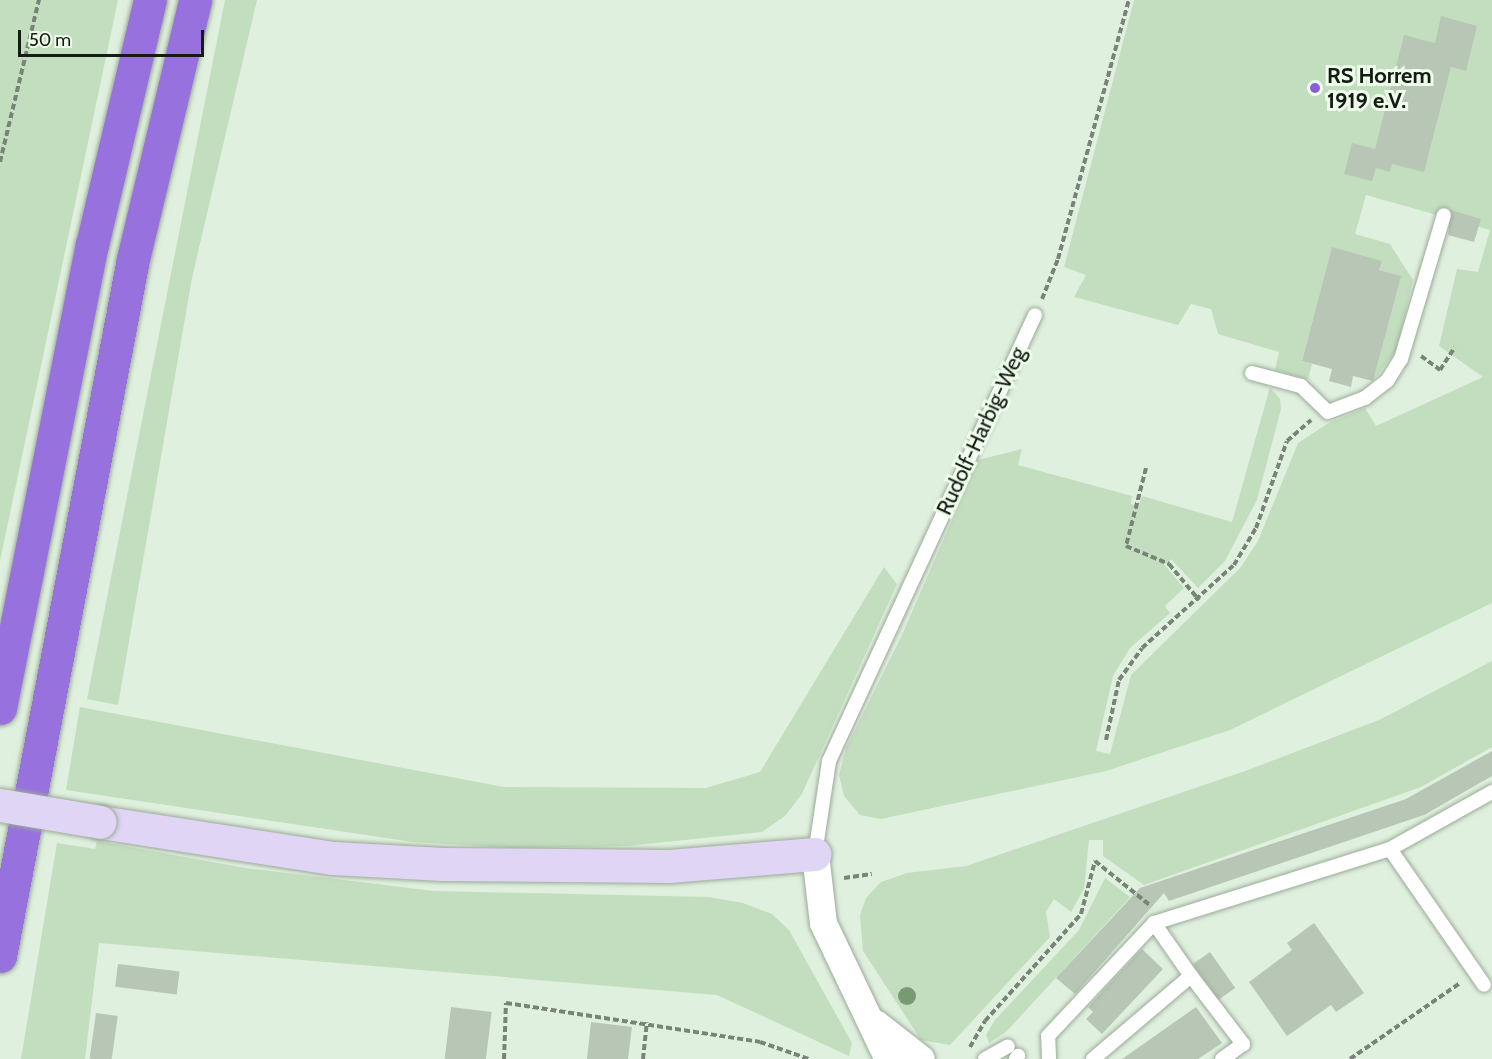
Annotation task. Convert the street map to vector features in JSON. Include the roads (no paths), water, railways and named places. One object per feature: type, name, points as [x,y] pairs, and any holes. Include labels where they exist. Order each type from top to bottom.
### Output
[{"type":"highway","points":[[0,708],[92,245],[150,0]]},
{"type":"highway","points":[[0,956],[134,259],[195,0]]},
{"type":"main road","points":[[0,805],[333,858],[443,864],[669,866],[815,854]]},
{"type":"street","points":[[815,854],[823,923],[845,973],[875,1023],[881,1051],[888,1059]]},
{"type":"street","points":[[875,1023],[921,1059]]},
{"type":"lane","points":[[1252,373],[1301,386],[1328,412],[1365,398],[1387,381],[1405,347],[1444,215]]},
{"type":"lane","name":"Rudolf-Harbig-Weg","points":[[815,854],[829,761],[1035,315]]},
{"type":"lane","points":[[1049,1059],[1048,1036],[1158,922],[1390,849],[1492,792]]},
{"type":"lane","points":[[1390,849],[1484,985]]},
{"type":"lane","points":[[1158,922],[1191,976],[1243,1044],[1222,1059]]},
{"type":"lane","points":[[1092,1059],[1191,976]]},
{"type":"lane","points":[[985,1059],[1014,1054]]},
{"type":"place","name":"RS Horrem 1919 e.V.","points":[[1315,88]]}]
